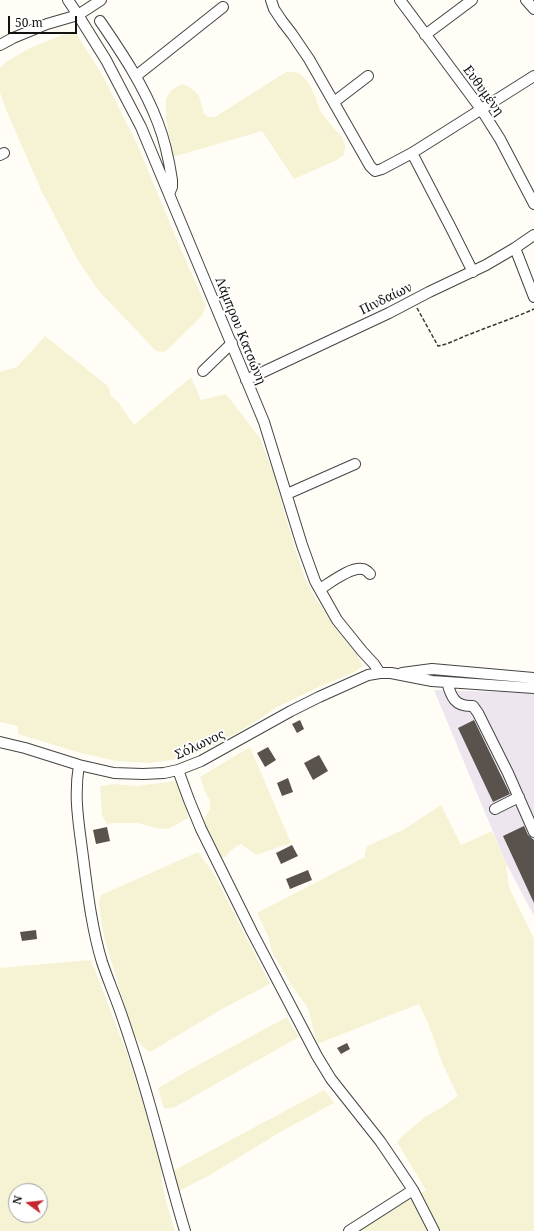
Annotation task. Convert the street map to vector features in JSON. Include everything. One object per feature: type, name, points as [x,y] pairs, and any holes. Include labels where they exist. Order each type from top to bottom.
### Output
[{"type":"street","name":"Λάμπρου Κατσώνη","points":[[68,0],[106,60],[141,127],[264,422],[312,573],[330,608],[345,630],[380,673]]},
{"type":"street","points":[[0,45],[47,24],[78,15],[101,0]]},
{"type":"street","points":[[271,0],[274,9],[297,40],[370,166],[376,171],[412,153],[534,76]]},
{"type":"street","name":"Ευθυμένη","points":[[400,0],[481,109],[500,139],[534,204]]},
{"type":"street","points":[[425,35],[472,0]]},
{"type":"street","points":[[526,0],[534,9]]},
{"type":"street","points":[[136,76],[223,7]]},
{"type":"street","points":[[100,21],[136,76],[151,106],[163,139],[172,180],[172,187],[169,194]]},
{"type":"street","points":[[334,102],[368,76]]},
{"type":"street","points":[[412,153],[473,272]]},
{"type":"street","name":"Πινδαίων","points":[[246,380],[473,272],[515,248],[534,235]]},
{"type":"street","points":[[515,248],[534,297]]},
{"type":"street","points":[[203,371],[232,343]]},
{"type":"street","points":[[287,494],[355,464]]},
{"type":"street","points":[[320,589],[342,576],[358,569],[365,570],[370,574]]},
{"type":"street","name":"Σόλωνος","points":[[398,674],[432,669],[534,686]]},
{"type":"street","name":"Σόλωνος","points":[[0,742],[25,748],[79,765],[114,773],[143,774],[178,770],[201,761],[319,697],[363,677],[380,673],[398,674],[432,681],[534,686]]},
{"type":"street","points":[[447,682],[450,694],[454,700],[466,706],[473,706],[478,713],[508,773],[534,832]]},
{"type":"street","points":[[79,765],[76,783],[77,805],[90,909],[97,943],[102,963],[137,1060],[185,1231]]},
{"type":"street","points":[[178,770],[205,836],[252,932],[317,1056],[332,1079],[380,1141],[413,1190],[434,1231]]},
{"type":"street","points":[[495,809],[519,798]]},
{"type":"street","points":[[349,1231],[413,1190]]},
{"type":"path","points":[[412,301],[428,326],[438,346],[534,309]]},
{"type":"shaded area","points":[[76,33],[104,78],[137,144],[206,306],[201,317],[165,352],[156,351],[98,290],[76,257],[41,190],[0,93],[0,68],[6,62],[30,48],[62,35]]},
{"type":"shaded area","points":[[286,72],[299,73],[308,82],[321,112],[343,138],[345,146],[344,155],[337,160],[294,179],[262,131],[173,157],[166,119],[166,99],[171,90],[182,84],[188,86],[199,96],[204,114],[209,117],[215,117]]},
{"type":"shaded area","points":[[45,336],[108,386],[111,396],[118,402],[134,425],[191,377],[201,400],[226,394],[260,438],[273,472],[305,578],[313,594],[335,628],[358,656],[362,665],[360,668],[353,673],[323,685],[277,707],[221,742],[192,755],[177,759],[149,763],[107,759],[81,753],[18,734],[18,726],[0,722],[0,372],[17,367]]},
{"type":"shaded area","points":[[434,690],[534,693],[534,916],[506,863]]},
{"type":"shaded area","points":[[250,747],[291,843],[256,855],[241,844],[234,848],[224,858],[218,854],[204,823],[205,817],[210,809],[210,801],[200,777]]},
{"type":"shaded area","points":[[176,781],[187,809],[188,818],[168,829],[156,828],[137,823],[107,824],[102,815],[100,786],[114,784],[137,786]]},
{"type":"shaded area","points":[[441,805],[461,845],[492,831],[506,863],[509,887],[534,939],[534,1231],[358,1231],[426,1190],[397,1142],[425,1117],[458,1096],[443,1065],[428,1023],[419,1004],[317,1044],[308,1008],[292,986],[272,952],[268,936],[257,913],[365,857],[367,846],[403,830]]},
{"type":"shaded area","points":[[198,852],[213,872],[270,984],[222,1009],[150,1052],[144,1048],[134,1036],[104,937],[99,902],[101,895]]},
{"type":"shaded area","points":[[91,960],[128,1056],[142,1100],[161,1168],[166,1202],[175,1231],[0,1231],[0,968]]},
{"type":"shaded area","points":[[287,1017],[299,1037],[175,1107],[164,1109],[158,1088]]},
{"type":"shaded area","points":[[324,1090],[334,1103],[282,1131],[210,1175],[179,1191],[173,1171]]},
{"type":"building","points":[[300,720],[304,729],[297,733],[292,724]]},
{"type":"building","points":[[474,720],[510,794],[493,802],[458,728]]},
{"type":"building","points":[[268,747],[276,760],[265,767],[257,753]]},
{"type":"building","points":[[319,755],[328,771],[313,780],[304,763]]},
{"type":"building","points":[[288,778],[293,792],[282,796],[277,783]]},
{"type":"building","points":[[524,826],[528,835],[534,840],[534,903],[503,836]]},
{"type":"building","points":[[107,827],[110,841],[96,844],[93,830]]},
{"type":"building","points":[[292,845],[298,856],[281,864],[276,853]]},
{"type":"building","points":[[308,870],[312,880],[290,889],[286,879]]},
{"type":"building","points":[[36,930],[37,939],[22,941],[20,932]]},
{"type":"building","points":[[347,1043],[350,1049],[341,1054],[337,1048]]}]
